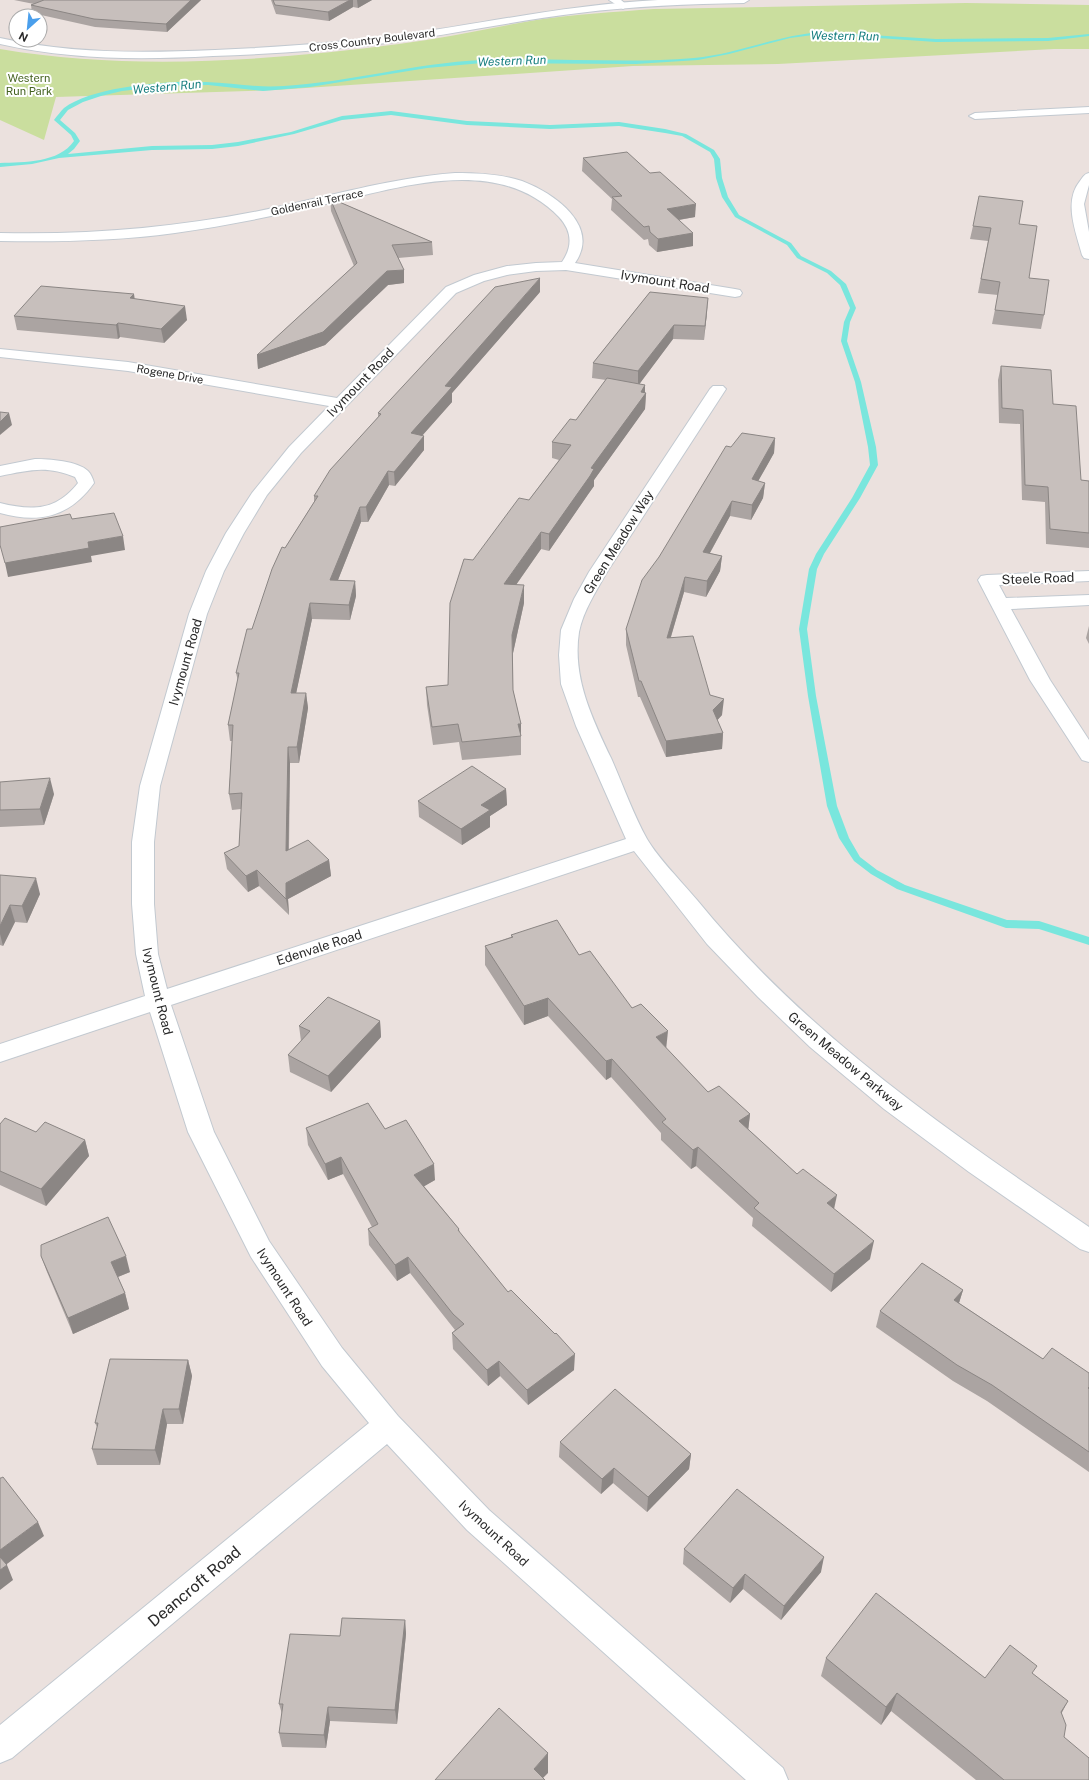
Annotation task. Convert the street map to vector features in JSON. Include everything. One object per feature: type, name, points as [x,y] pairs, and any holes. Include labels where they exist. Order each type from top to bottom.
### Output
[{"type":"street","name":"Cross Country Boulevard","points":[[0,40],[52,50],[107,54],[149,55],[239,52],[378,41],[618,3],[744,0]]},
{"type":"street","points":[[975,116],[1089,110]]},
{"type":"street","name":"Goldenrail Terrace","points":[[0,237],[80,236],[167,230],[255,215],[413,181],[439,177],[485,177],[506,180],[527,186],[542,194],[561,210],[573,225],[577,242],[576,252],[566,266]]},
{"type":"street","points":[[1089,177],[1080,188],[1077,204],[1089,255]]},
{"type":"street","name":"Ivymount Road","points":[[735,293],[566,266],[540,266],[496,272],[472,279],[451,290],[339,404],[295,450],[260,493],[235,533],[215,571],[198,614],[150,786],[143,842],[143,904],[146,947],[158,1000],[200,1132],[260,1249],[332,1357],[388,1425],[478,1520],[771,1780]]},
{"type":"street","name":"Rogene Drive","points":[[0,353],[85,361],[146,369],[339,404]]},
{"type":"street","name":"Green Meadow Way","points":[[638,842],[586,726],[571,684],[568,655],[570,630],[583,599],[598,572],[718,389]]},
{"type":"street","points":[[0,471],[35,464],[50,464],[68,468],[82,474],[86,483],[70,502],[51,510],[31,514],[0,508]]},
{"type":"street","name":"Steele Road","points":[[1089,576],[987,580],[1000,604],[1089,600]]},
{"type":"street","points":[[1000,604],[1040,680],[1089,756]]},
{"type":"street","name":"Edenvale Road","points":[[0,1053],[638,842]]},
{"type":"street","name":"Green Meadow Parkway","points":[[638,842],[715,938],[766,991],[818,1041],[893,1102],[978,1166],[1089,1241]]},
{"type":"street","name":"Deancroft Road","points":[[0,1746],[388,1425]]},
{"type":"green space","name":"Western Run Park","points":[[966,3],[1089,5],[1089,49],[1054,49],[778,64],[633,66],[276,90],[56,97],[44,140],[0,120],[0,49],[49,56],[149,62],[250,59],[399,44],[536,20],[610,12],[654,9]]},
{"type":"building","points":[[44,0],[191,0],[166,24],[94,19],[31,5]]},
{"type":"building","points":[[273,0],[350,0],[328,12],[275,5]]},
{"type":"building","points":[[627,152],[650,173],[660,172],[696,204],[667,209],[693,233],[658,239],[650,232],[649,226],[644,227],[612,197],[622,196],[583,158]]},
{"type":"building","points":[[979,196],[1023,201],[1019,224],[1037,226],[1029,278],[1049,280],[1044,315],[995,310],[1000,282],[981,279],[991,228],[973,226]]},
{"type":"building","points":[[330,198],[432,242],[392,245],[404,270],[387,271],[323,332],[257,355],[357,263]]},
{"type":"building","points":[[540,278],[445,386],[452,387],[411,433],[424,436],[394,472],[388,471],[366,507],[360,507],[330,580],[355,581],[349,605],[310,603],[291,693],[306,693],[297,747],[288,747],[286,851],[308,840],[329,860],[286,883],[286,899],[257,870],[246,876],[224,853],[239,846],[242,793],[229,794],[233,725],[228,725],[239,673],[236,673],[247,629],[252,629],[272,569],[282,547],[285,548],[318,496],[314,496],[330,470],[381,414],[378,413],[495,287]]},
{"type":"building","points":[[41,286],[134,294],[130,298],[185,306],[161,329],[118,323],[116,325],[14,316]]},
{"type":"building","points":[[650,292],[708,298],[705,326],[674,325],[638,371],[593,363]]},
{"type":"building","points":[[1001,366],[1051,370],[1053,404],[1076,406],[1081,480],[1089,481],[1089,533],[1050,529],[1048,487],[1025,485],[1023,410],[1002,408]]},
{"type":"building","points":[[607,378],[645,385],[641,392],[646,393],[591,468],[594,469],[590,476],[549,534],[541,532],[504,584],[524,585],[512,635],[513,690],[521,724],[518,724],[521,736],[462,742],[458,724],[432,727],[426,687],[448,685],[450,603],[464,559],[473,560],[519,498],[529,500],[571,445],[552,442],[570,419],[576,420]]},
{"type":"building","points":[[0,412],[9,413],[0,422]]},
{"type":"building","points":[[742,433],[775,438],[752,479],[765,483],[752,505],[732,501],[703,552],[722,556],[707,581],[685,577],[667,638],[693,636],[710,695],[724,699],[713,710],[723,733],[666,741],[641,681],[639,681],[626,629],[642,580],[659,557],[726,446],[731,447]]},
{"type":"building","points":[[114,513],[123,536],[88,542],[89,548],[5,563],[0,545],[0,527],[70,514],[72,519]]},
{"type":"building","points":[[472,766],[506,789],[481,805],[490,810],[461,829],[418,801]]},
{"type":"building","points":[[50,778],[40,809],[0,810],[0,782]]},
{"type":"building","points":[[0,875],[36,878],[22,906],[10,905],[0,926]]},
{"type":"building","points":[[557,920],[579,955],[590,951],[632,1008],[641,1004],[668,1031],[656,1037],[708,1092],[719,1086],[750,1114],[739,1121],[797,1174],[803,1169],[837,1195],[827,1203],[874,1241],[834,1274],[754,1208],[759,1203],[698,1147],[693,1150],[662,1122],[666,1119],[612,1059],[606,1061],[548,998],[524,1006],[485,946],[513,937],[511,935]]},
{"type":"building","points":[[328,997],[380,1021],[328,1076],[288,1055],[310,1031],[299,1026]]},
{"type":"building","points":[[368,1103],[385,1129],[406,1120],[434,1164],[414,1175],[459,1229],[458,1230],[508,1292],[511,1290],[555,1334],[556,1333],[575,1354],[527,1390],[499,1361],[487,1370],[452,1333],[464,1324],[453,1314],[408,1257],[395,1265],[368,1229],[378,1224],[341,1157],[325,1164],[306,1128]]},
{"type":"building","points":[[5,1118],[36,1132],[45,1122],[85,1140],[41,1189],[0,1171],[0,1124]]},
{"type":"building","points":[[108,1217],[126,1256],[111,1262],[125,1293],[68,1318],[41,1256],[41,1245]]},
{"type":"building","points":[[922,1263],[963,1290],[954,1300],[1043,1359],[1052,1348],[1089,1373],[1089,1452],[992,1385],[957,1365],[880,1311]]},
{"type":"building","points":[[110,1359],[188,1360],[179,1409],[163,1409],[155,1450],[92,1449],[98,1423],[95,1423]]},
{"type":"building","points":[[615,1389],[691,1454],[648,1497],[614,1468],[602,1479],[560,1442]]},
{"type":"building","points":[[3,1477],[38,1522],[0,1550],[0,1478]]},
{"type":"building","points":[[737,1489],[824,1557],[784,1606],[745,1574],[733,1588],[684,1549]]},
{"type":"building","points":[[0,1557],[7,1565],[0,1570]]},
{"type":"building","points":[[876,1593],[985,1678],[1010,1645],[1037,1666],[1032,1673],[1068,1701],[1061,1712],[1066,1725],[1064,1737],[1089,1758],[1089,1780],[1004,1780],[897,1693],[886,1707],[826,1658]]},
{"type":"building","points":[[342,1618],[405,1620],[395,1710],[328,1707],[324,1735],[279,1733],[283,1704],[279,1704],[290,1634],[340,1636]]},
{"type":"building","points":[[499,1708],[548,1753],[534,1769],[545,1780],[435,1780]]},
{"type":"waterway","name":"Western Run","points":[[0,165],[32,163],[54,158],[64,153],[72,148],[77,141],[73,134],[57,120],[66,109],[81,101],[100,94],[144,87],[200,83],[255,89],[287,88],[451,64],[513,61],[636,62],[698,59],[729,53],[775,40],[805,34],[821,33],[842,33],[916,40],[1048,40],[1089,35]]},
{"type":"waterway","points":[[60,156],[152,148],[212,147],[238,144],[292,133],[342,118],[391,113],[467,123],[550,127],[619,124],[684,135],[712,151],[717,159],[719,178],[725,197],[737,216],[789,244],[799,257],[829,272],[843,284],[853,308],[847,322],[844,341],[858,382],[872,447],[874,465],[856,498],[820,554],[813,569],[803,629],[812,696],[832,806],[844,838],[857,859],[874,872],[901,887],[1006,924],[1039,925],[1089,941]]}]
